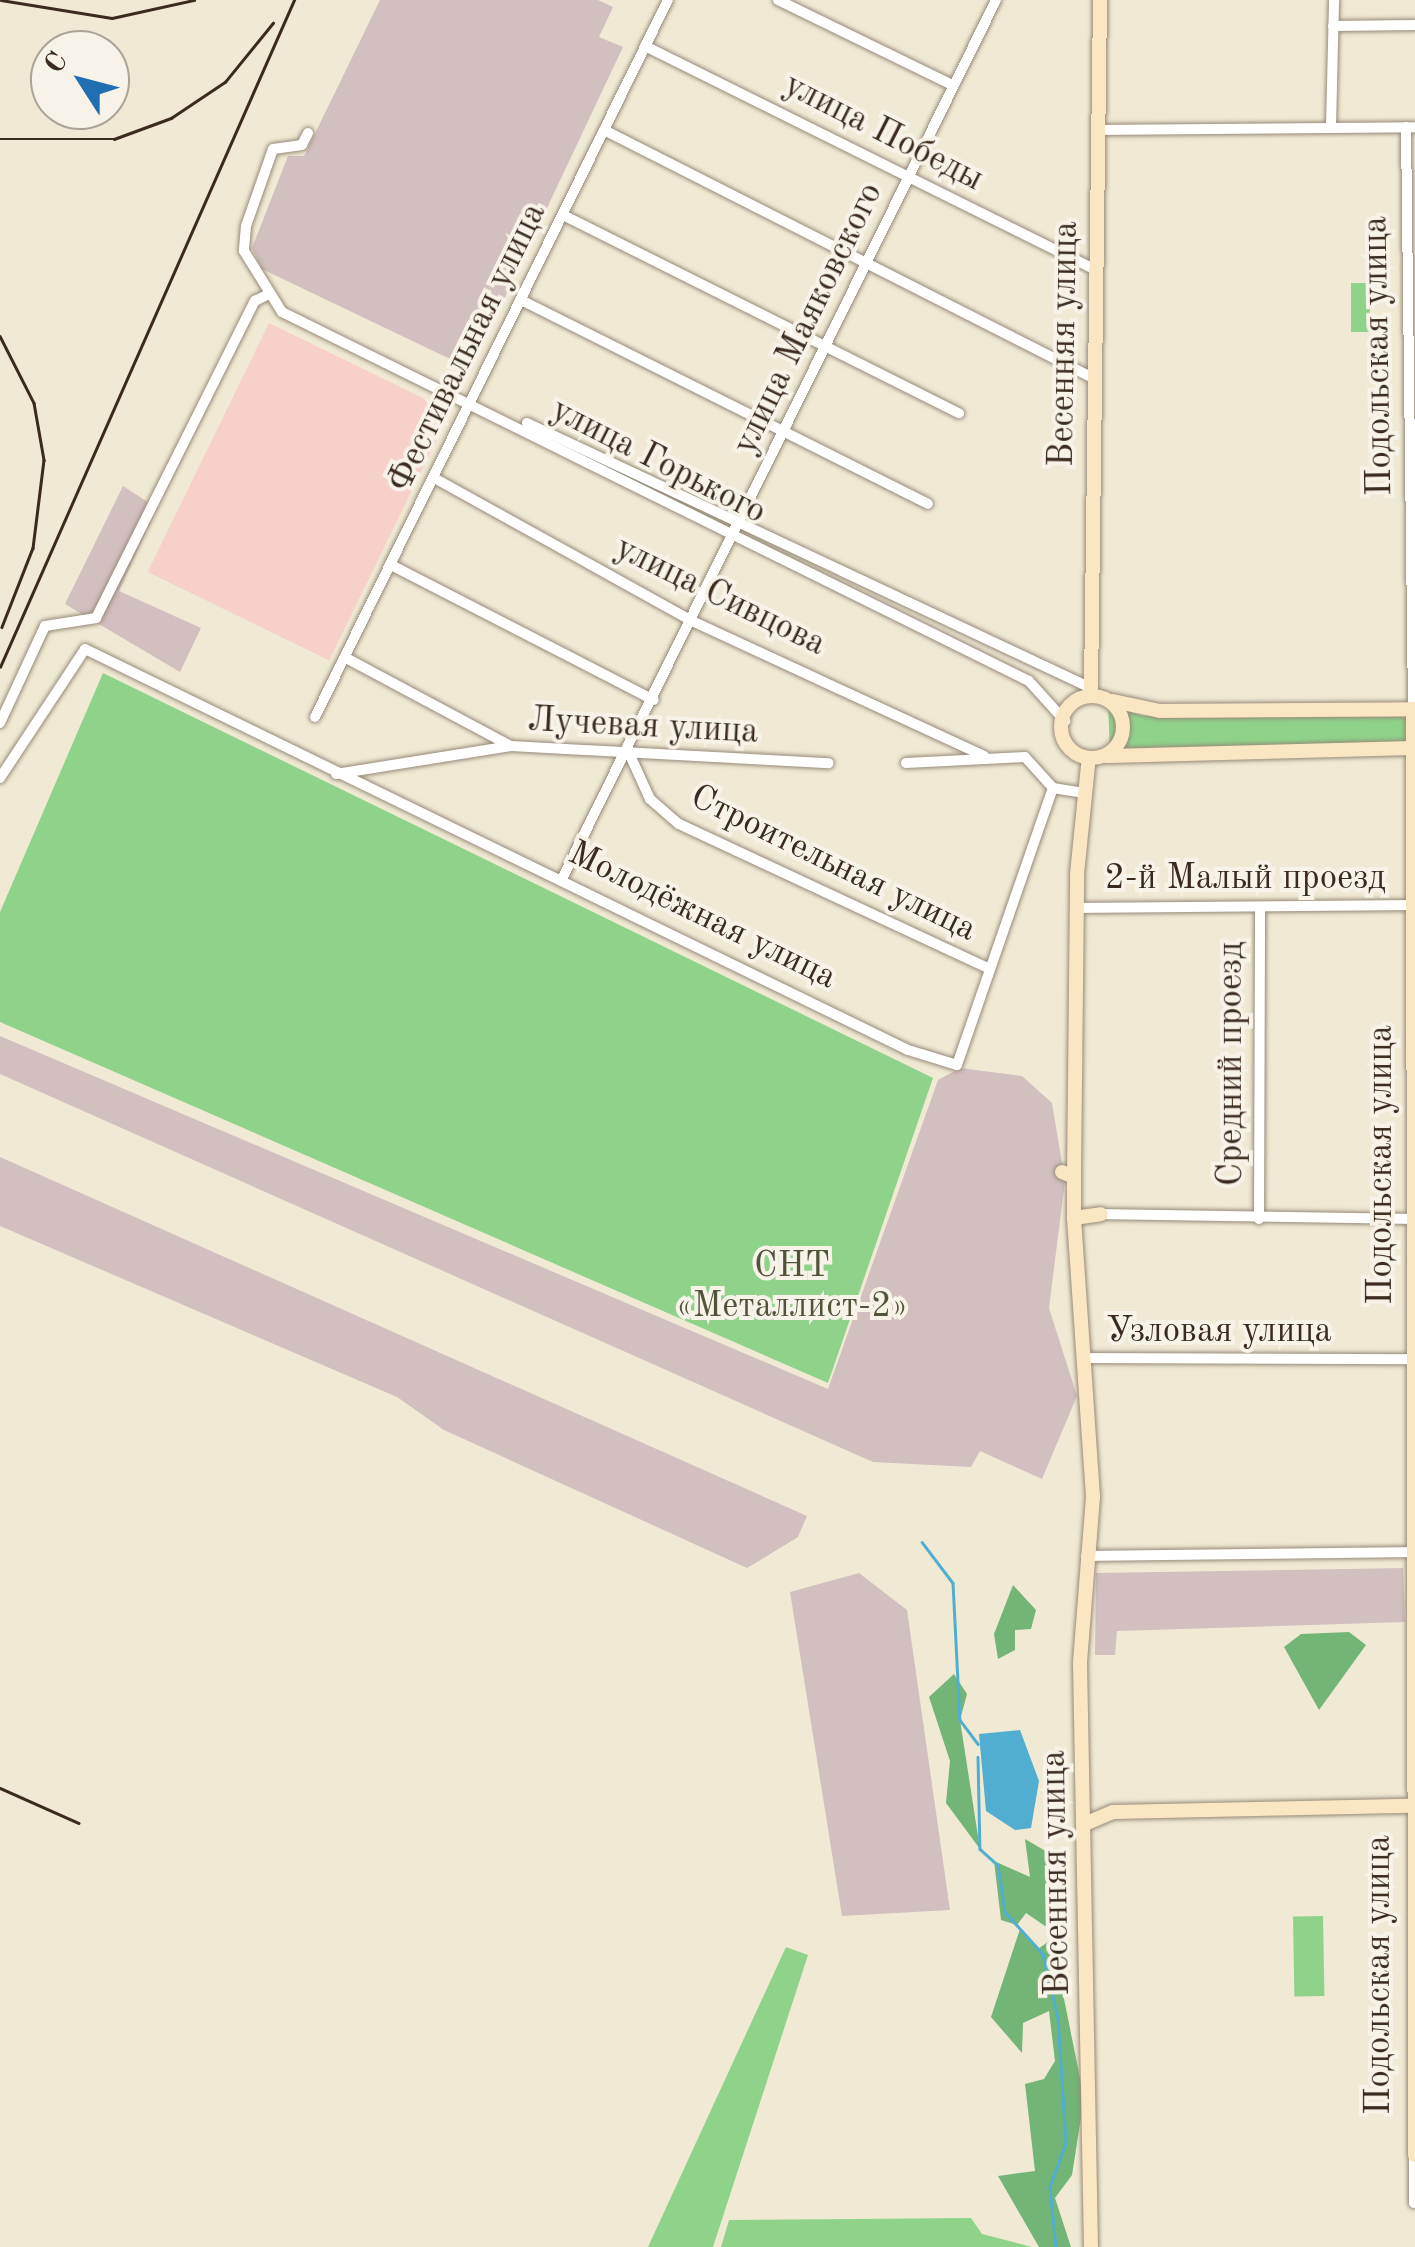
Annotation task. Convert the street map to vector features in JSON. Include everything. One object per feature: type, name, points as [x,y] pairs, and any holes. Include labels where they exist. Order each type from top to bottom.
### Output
[{"type":"street","name":"Фестивальная улица","points":[[314,717],[474,404],[668,0]]},
{"type":"street","points":[[778,0],[952,86]]},
{"type":"street","name":"Весенняя улица","points":[[1091,688],[1100,0]]},
{"type":"street","points":[[1331,126],[1334,0]]},
{"type":"street","name":"улица Маяковского","points":[[563,877],[629,753],[994,1]]},
{"type":"street","points":[[1334,26],[1415,25]]},
{"type":"street","name":"улица Победы","points":[[645,46],[1096,270]]},
{"type":"street","points":[[1098,130],[1410,128]]},
{"type":"street","name":"Подольская улица","points":[[1410,128],[1414,708],[1410,1806],[1414,2203]]},
{"type":"street","points":[[604,130],[1095,379]]},
{"type":"street","points":[[308,132],[302,145],[273,149],[258,173],[244,251],[266,295],[282,312],[474,404]]},
{"type":"street","points":[[563,215],[959,414]]},
{"type":"street","points":[[0,722],[45,626],[96,618],[255,301],[266,295]]},
{"type":"street","points":[[521,300],[928,504]]},
{"type":"street","name":"улица Горького","points":[[474,404],[744,518],[1091,688]]},
{"type":"street","name":"улица Горького","points":[[474,404],[1029,682],[1064,721]]},
{"type":"street","name":"улица Сивцова","points":[[436,479],[692,621],[984,756]]},
{"type":"street","points":[[393,566],[654,700]]},
{"type":"street","name":"Молодёжная улица","points":[[0,778],[85,649],[335,774],[425,811],[563,877],[908,1050],[957,1065],[988,968]]},
{"type":"street","points":[[346,658],[511,746]]},
{"type":"street","points":[[1414,708],[1160,711],[1113,701],[1091,688],[1064,721],[1070,746],[1088,764],[1107,756],[1414,748]]},
{"type":"street","points":[[1107,756],[1118,731],[1113,701]]},
{"type":"street","name":"Лучевая улица","points":[[335,774],[511,746],[829,763]]},
{"type":"street","name":"Строительная улица","points":[[629,753],[650,799],[679,824],[988,968]]},
{"type":"street","points":[[906,763],[956,766],[984,756],[1025,757],[1052,788],[1083,793]]},
{"type":"street","name":"Весенняя улица","points":[[1088,764],[1077,908],[1068,1174],[1093,1498],[1086,1556],[1091,2247]]},
{"type":"street","points":[[988,968],[1052,788]]},
{"type":"street","name":"2-й Малый проезд","points":[[1077,908],[1413,906]]},
{"type":"street","name":"Средний проезд","points":[[1259,1219],[1260,909]]},
{"type":"street","points":[[1074,1218],[1101,1214],[1412,1219]]},
{"type":"street","name":"Узловая улица","points":[[1083,1358],[1413,1359]]},
{"type":"street","points":[[1086,1556],[1413,1552]]},
{"type":"street","points":[[1087,1823],[1113,1812],[1410,1806]]},
{"type":"shaded area","points":[[380,0],[598,0],[613,7],[599,37],[623,47],[471,369],[262,269],[252,248],[288,156],[304,156]]},
{"type":"shaded area","points":[[269,323],[451,412],[329,661],[148,572]]},
{"type":"shaded area","points":[[123,486],[157,508],[119,591],[201,628],[180,672],[65,604]]},
{"type":"shaded area","points":[[0,1036],[828,1389],[938,1080],[960,1068],[1022,1076],[1052,1103],[1065,1181],[1049,1308],[1077,1396],[1042,1479],[980,1451],[971,1467],[873,1462],[0,1074]]},
{"type":"shaded area","points":[[0,1157],[807,1516],[798,1537],[747,1568],[444,1430],[397,1397],[0,1226]]},
{"type":"shaded area","points":[[1403,1568],[1405,1622],[1117,1631],[1115,1655],[1095,1655],[1096,1573]]},
{"type":"shaded area","points":[[859,1573],[907,1610],[950,1910],[842,1916],[790,1592]]},
{"type":"green space","points":[[1351,283],[1370,283],[1370,332],[1351,332]]},
{"type":"green space","name":"СНТ «Металлист-2»","points":[[103,673],[933,1078],[828,1383],[0,1022],[0,912]]},
{"type":"green space","points":[[1108,705],[1143,716],[1409,717],[1409,741],[1110,751]]},
{"type":"green space","points":[[1013,1585],[1036,1610],[1031,1629],[1015,1630],[1015,1650],[998,1659],[994,1634]]},
{"type":"green space","points":[[1349,1632],[1366,1645],[1319,1710],[1284,1647],[1301,1634]]},
{"type":"green space","points":[[954,1674],[967,1694],[960,1720],[980,1849],[946,1803],[950,1761],[929,1697]]},
{"type":"green space","points":[[1025,1839],[1061,1860],[1061,1920],[1045,1926],[1026,1913],[1017,1925],[1001,1920],[994,1861],[1030,1877]]},
{"type":"green space","points":[[1323,1916],[1324,1996],[1294,1997],[1293,1917]]},
{"type":"green space","points":[[1020,1929],[1038,1949],[1052,1939],[1084,2098],[1072,2175],[1055,2198],[1071,2247],[1039,2247],[998,2176],[1035,2171],[1025,2084],[1044,2079],[1055,2061],[1049,2011],[1023,2023],[1022,2053],[991,2017]]},
{"type":"green space","points":[[786,1947],[808,1955],[713,2247],[648,2247]]},
{"type":"green space","points":[[971,2218],[982,2234],[1032,2247],[721,2247],[729,2220]]},
{"type":"water","points":[[1020,1730],[1039,1781],[1031,1828],[1015,1830],[986,1811],[979,1734]]},
{"type":"waterway","points":[[922,1542],[953,1583],[960,1720],[978,1744]]},
{"type":"waterway","points":[[978,1757],[980,1849],[998,1865],[1005,1912],[1043,1954],[1058,2018],[1066,2143],[1050,2187],[1056,2247]]},
{"type":"railway","points":[[1,0],[112,18],[194,0]]},
{"type":"railway","points":[[0,667],[294,0]]},
{"type":"railway","points":[[0,139],[114,139],[171,118],[225,82],[273,23]]},
{"type":"railway","points":[[0,336],[34,403],[44,460],[33,548],[2,627]]},
{"type":"railway","points":[[0,1788],[79,1823]]}]
